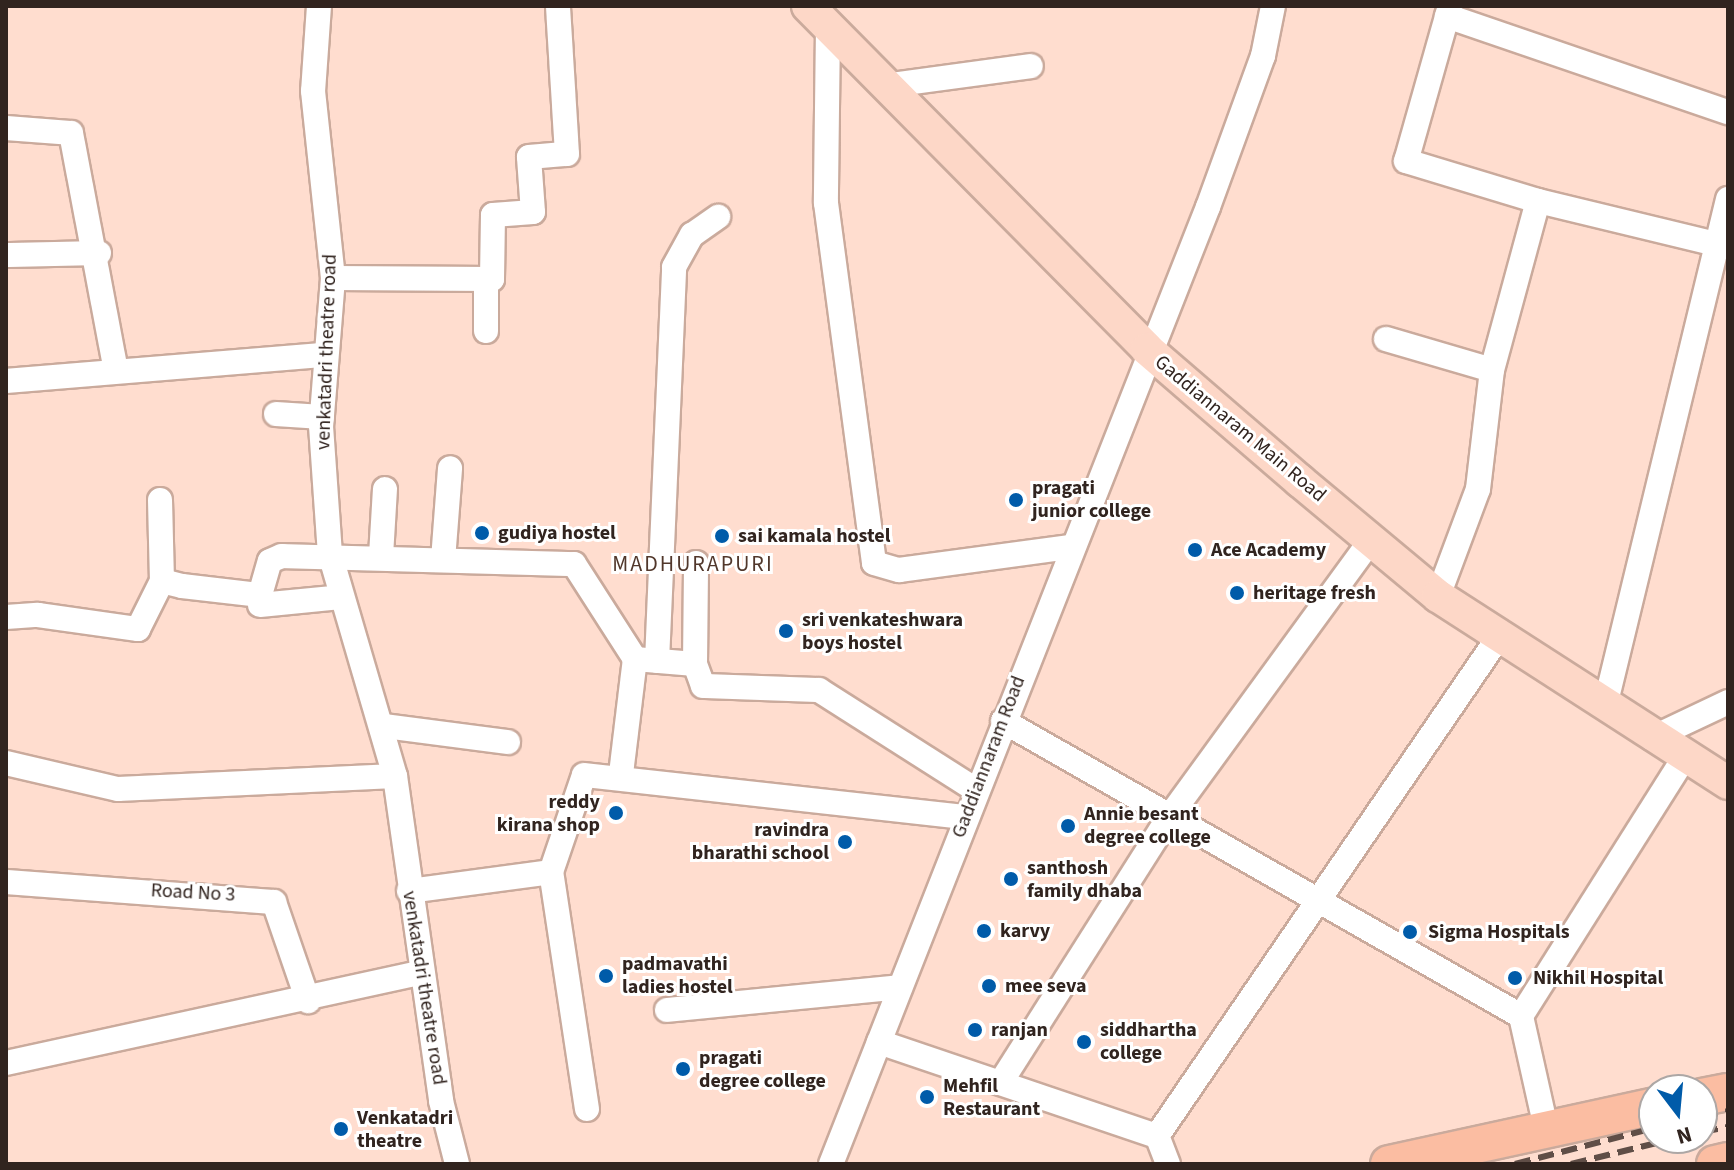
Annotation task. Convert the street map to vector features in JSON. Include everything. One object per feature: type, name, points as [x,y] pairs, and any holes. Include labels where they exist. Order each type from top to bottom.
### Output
[{"type":"highway","points":[[1389,1164],[1638,1109]]},
{"type":"highway","points":[[1715,1164],[1728,1161]]},
{"type":"main road","name":"Gaddiannaram Main Road","points":[[818,16],[891,85],[1147,349],[1438,596],[1683,760],[1728,783]]},
{"type":"street","name":"venkatadri theatre road","points":[[319,6],[313,91],[333,278],[322,417],[330,554],[384,726],[395,776],[409,891],[457,1164]]},
{"type":"street","points":[[486,331],[486,279],[493,215],[533,212],[529,157],[567,154],[558,6]]},
{"type":"street","name":"Gaddiannaram Road","points":[[831,1164],[1147,349],[1208,207],[1263,56],[1273,6]]},
{"type":"street","points":[[1720,246],[1538,201],[1406,161],[1448,11],[1728,112]]},
{"type":"street","points":[[818,16],[826,203],[874,563],[899,570],[1070,547]]},
{"type":"street","points":[[891,85],[1031,66]]},
{"type":"street","points":[[6,128],[71,133],[99,253],[116,371]]},
{"type":"street","points":[[1605,706],[1720,246],[1728,199]]},
{"type":"street","points":[[1438,596],[1478,489],[1492,370],[1538,201]]},
{"type":"street","points":[[621,774],[646,660],[674,267],[692,235],[718,217]]},
{"type":"street","points":[[6,255],[99,253]]},
{"type":"street","points":[[333,278],[486,279]]},
{"type":"street","points":[[1386,339],[1492,370]]},
{"type":"street","points":[[6,381],[325,355]]},
{"type":"street","points":[[276,414],[322,417]]},
{"type":"street","points":[[443,560],[450,468]]},
{"type":"street","points":[[381,556],[385,489]]},
{"type":"street","points":[[6,617],[38,615],[138,629],[162,581],[160,500]]},
{"type":"street","points":[[1001,1082],[1172,813],[1372,539]]},
{"type":"street","points":[[162,581],[260,595],[275,557],[330,554],[574,564],[646,660],[695,664]]},
{"type":"street","points":[[696,563],[695,664],[703,686],[819,690],[976,790]]},
{"type":"street","points":[[260,605],[341,597]]},
{"type":"street","points":[[1157,1136],[1500,635]]},
{"type":"street","points":[[1652,738],[1728,702]]},
{"type":"street","points":[[1003,721],[1172,813],[1314,903],[1521,1016]]},
{"type":"street","points":[[384,726],[508,742]]},
{"type":"street","points":[[1546,1128],[1521,1016],[1683,760]]},
{"type":"street","points":[[6,763],[118,789],[395,776]]},
{"type":"street","points":[[587,1109],[551,872],[584,775],[621,774],[966,817]]},
{"type":"street","points":[[409,891],[551,872]]},
{"type":"street","name":"Road No 3","points":[[6,882],[274,902],[308,1001]]},
{"type":"street","points":[[6,1063],[308,1001],[422,972]]},
{"type":"street","points":[[667,1010],[900,987]]},
{"type":"street","points":[[879,1042],[1157,1136],[1168,1164]]},
{"type":"railway","points":[[1718,1113],[1728,1111]]},
{"type":"railway","points":[[1718,1129],[1728,1127]]},
{"type":"railway","points":[[1515,1164],[1638,1132]]},
{"type":"railway","points":[[1571,1164],[1638,1148]]},
{"type":"place","name":"pragati junior college","points":[[1016,500]]},
{"type":"place","name":"gudiya hostel","points":[[482,533]]},
{"type":"place","name":"sai kamala hostel","points":[[722,536]]},
{"type":"place","name":"Ace Academy","points":[[1195,550]]},
{"type":"place","name":"heritage fresh","points":[[1237,593]]},
{"type":"place","name":"sri venkateshwara boys hostel","points":[[786,631]]},
{"type":"place","name":"reddy kirana shop","points":[[616,813]]},
{"type":"place","name":"Annie besant degree college","points":[[1068,826]]},
{"type":"place","name":"ravindra bharathi school","points":[[845,842]]},
{"type":"place","name":"santhosh family dhaba","points":[[1011,879]]},
{"type":"place","name":"karvy","points":[[984,931]]},
{"type":"place","name":"Sigma Hospitals","points":[[1410,932]]},
{"type":"place","name":"padmavathi ladies hostel","points":[[606,976]]},
{"type":"place","name":"Nikhil Hospital","points":[[1515,978]]},
{"type":"place","name":"mee seva","points":[[989,986]]},
{"type":"place","name":"ranjan","points":[[975,1030]]},
{"type":"place","name":"siddhartha college","points":[[1084,1042]]},
{"type":"place","name":"pragati degree college","points":[[683,1069]]},
{"type":"place","name":"Mehfil Restaurant","points":[[927,1097]]},
{"type":"place","name":"Venkatadri theatre","points":[[341,1129]]},
{"type":"district","name":"MADHURAPURI","points":[[693,565]]}]
